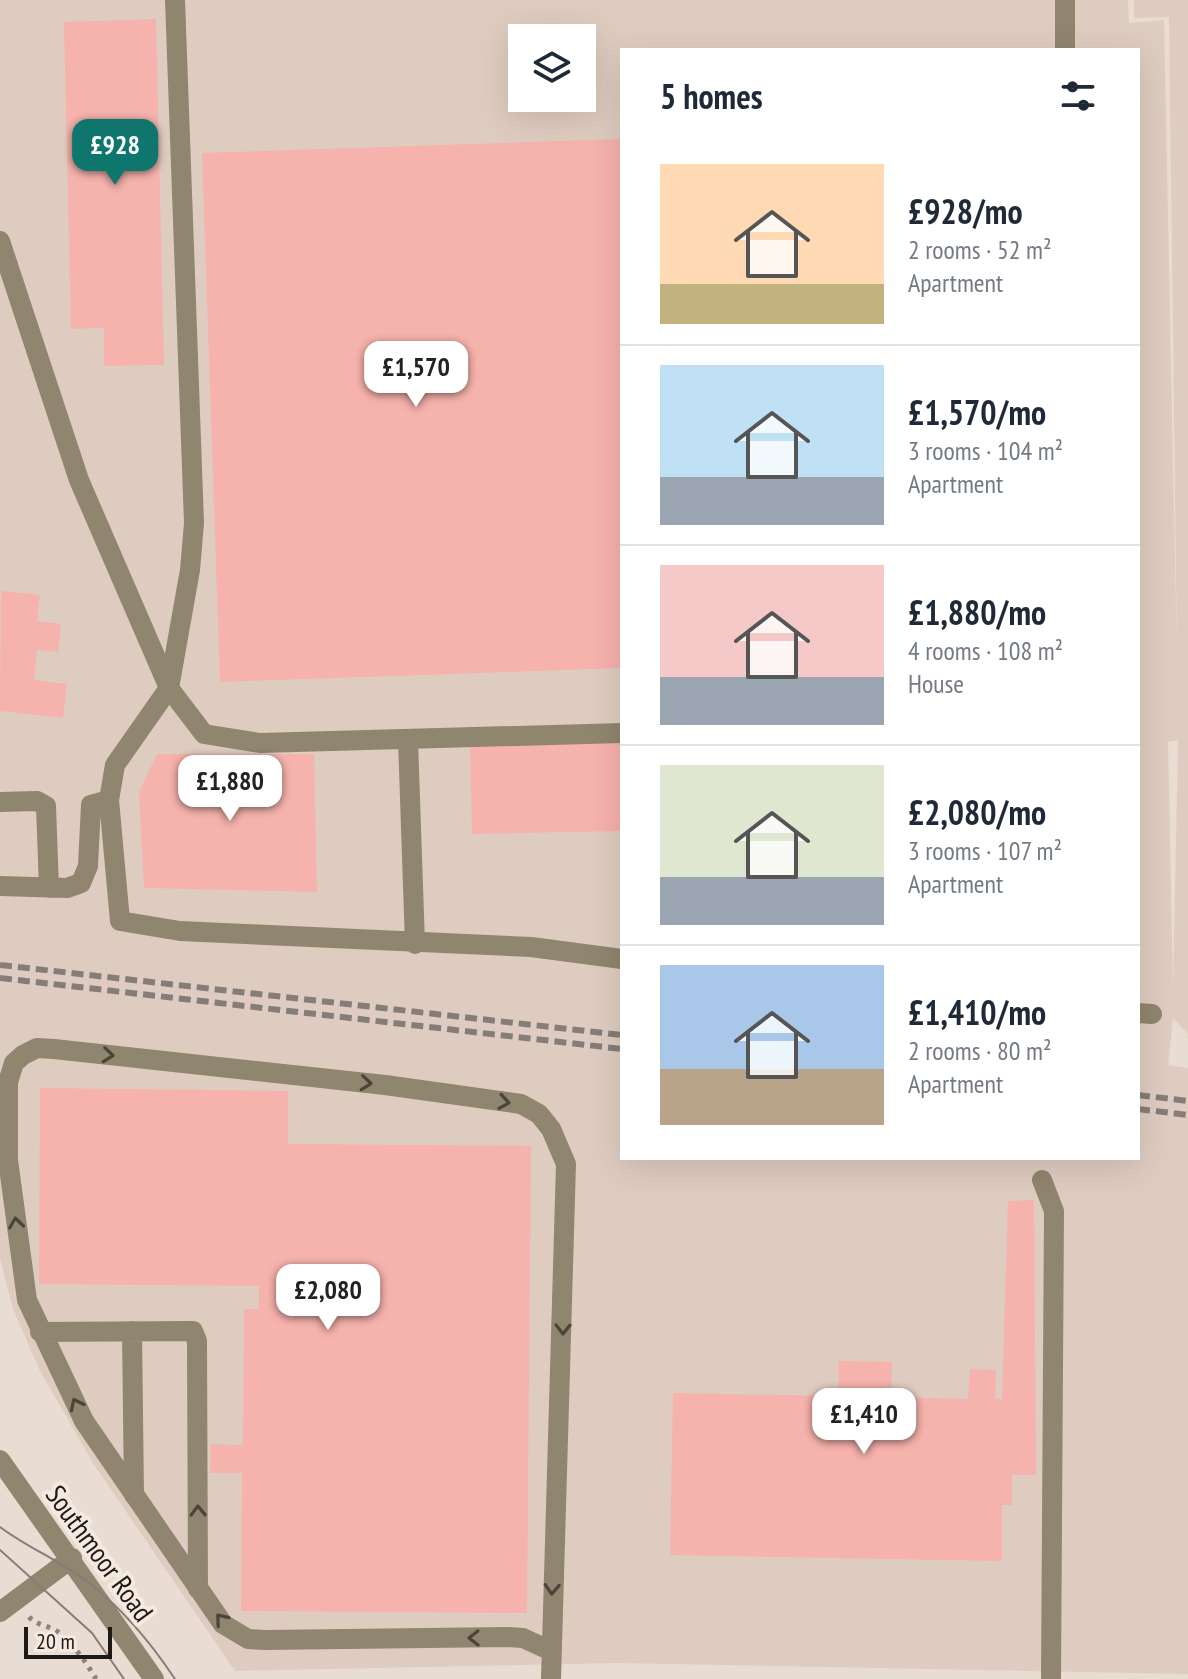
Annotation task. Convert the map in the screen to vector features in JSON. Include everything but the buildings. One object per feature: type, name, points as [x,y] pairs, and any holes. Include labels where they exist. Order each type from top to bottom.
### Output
[{"type":"street","points":[[175,0],[194,523],[190,570],[169,688],[115,765],[109,800],[120,921],[180,931],[531,947],[620,959]]},
{"type":"street","points":[[1065,0],[1065,48]]},
{"type":"street","points":[[0,241],[79,480],[169,688],[204,734],[260,743],[620,733]]},
{"type":"street","points":[[408,740],[415,944]]},
{"type":"street","points":[[0,886],[76,886],[87,875],[91,805],[109,800]]},
{"type":"street","points":[[0,802],[37,801],[46,806],[49,888]]},
{"type":"street","points":[[549,1650],[523,1638],[508,1637],[248,1639],[223,1624],[84,1421],[27,1300],[8,1160],[8,1082],[14,1063],[37,1048],[427,1090],[521,1104],[539,1114],[559,1143],[566,1164],[563,1337],[549,1650],[551,1679]]},
{"type":"street","points":[[1042,1180],[1054,1211],[1051,1679]]},
{"type":"street","points":[[132,1331],[134,1495]]},
{"type":"street","points":[[40,1332],[193,1331],[197,1341],[198,1589]]},
{"type":"street","name":"Southmoor Road","points":[[0,1460],[72,1558],[154,1679]]},
{"type":"street","points":[[8,1606],[72,1558]]},
{"type":"path","points":[[8,1606],[34,1623],[56,1630],[82,1657],[96,1679]]},
{"type":"shaded area","points":[[0,0],[1128,0],[1129,23],[1164,20],[1177,655],[1169,17],[1134,18],[1134,0],[1188,0],[1188,1034],[1173,1018],[1168,1065],[1188,1068],[1188,1674],[617,1663],[235,1671],[93,1463],[40,1371],[13,1309],[0,1258]],"holes":[[[1178,740],[1173,986],[1168,742]]]},
{"type":"tram line","points":[[0,1527],[101,1593],[136,1627],[175,1679]]},
{"type":"tram line","points":[[0,1550],[92,1633],[124,1679]]},
{"type":"railway","points":[[0,965],[620,1035]]},
{"type":"railway","points":[[0,978],[620,1049]]},
{"type":"railway","points":[[1140,1095],[1188,1101]]},
{"type":"railway","points":[[1140,1109],[1188,1115]]}]
